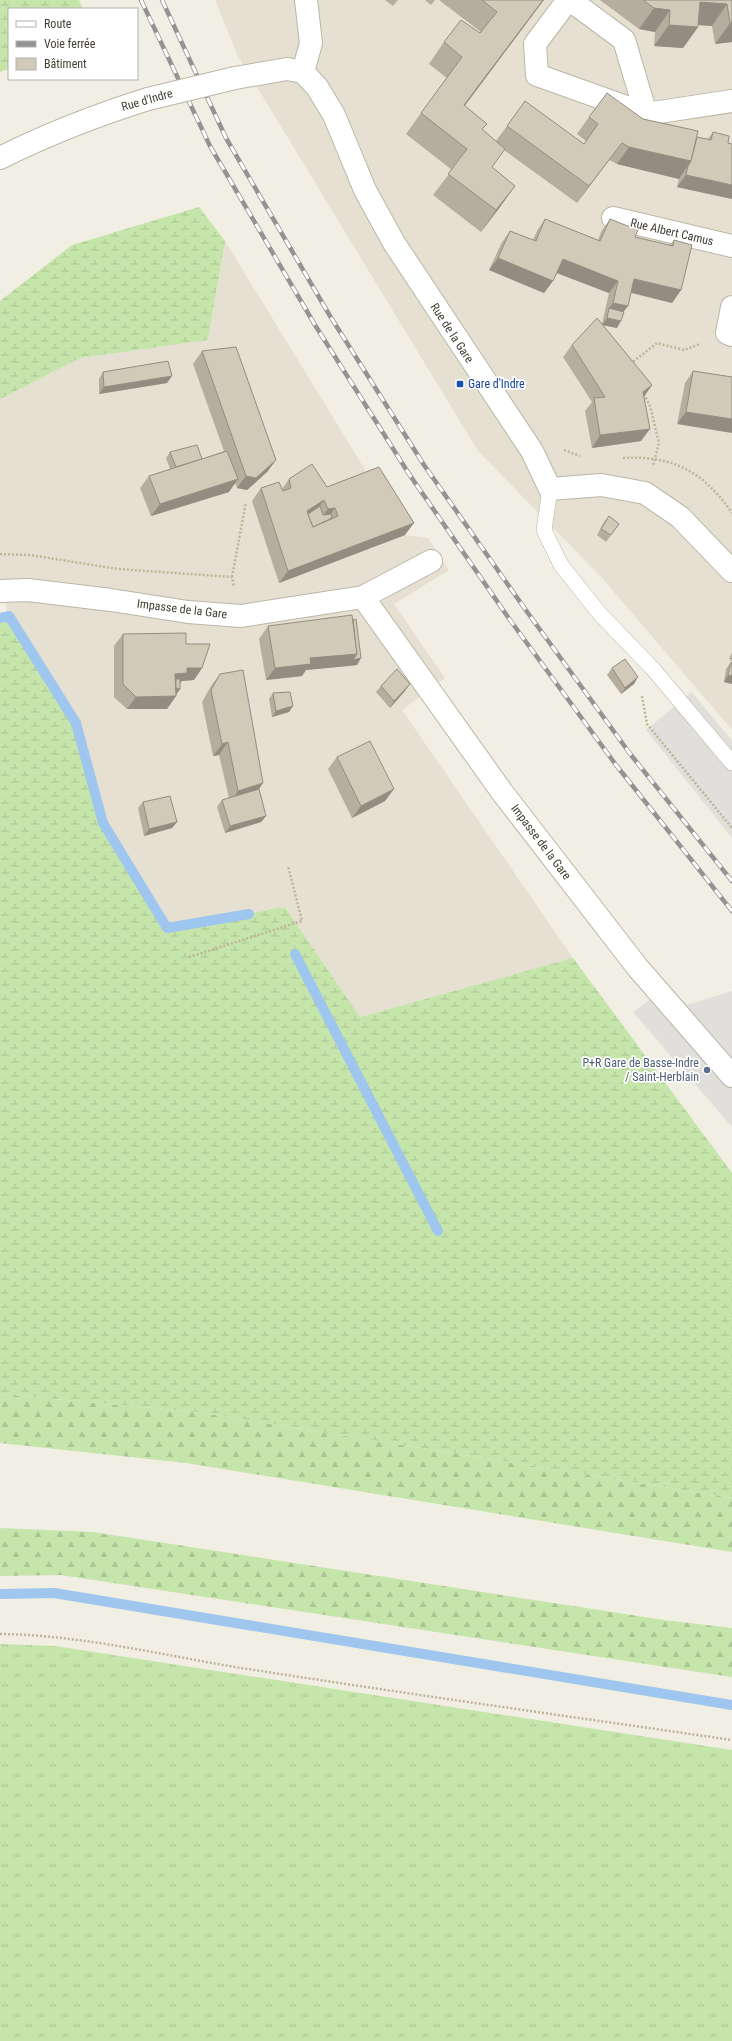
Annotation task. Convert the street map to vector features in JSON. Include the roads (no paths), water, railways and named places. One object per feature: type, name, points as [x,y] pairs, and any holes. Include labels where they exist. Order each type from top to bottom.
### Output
[{"type":"street","points":[[303,72],[311,43],[306,0]]},
{"type":"street","points":[[646,114],[624,40],[569,0],[535,44],[536,75],[646,114],[732,101]]},
{"type":"street","name":"Rue d'Indre","points":[[0,158],[45,136],[103,113],[148,99],[235,78],[287,69],[303,72]]},
{"type":"street","name":"Rue de la Gare","points":[[303,72],[317,87],[334,115],[366,190],[394,243],[464,352],[532,451],[550,489]]},
{"type":"street","name":"Rue Albert Camus","points":[[613,218],[732,246]]},
{"type":"street","points":[[730,334],[732,307]]},
{"type":"street","points":[[550,489],[601,484],[645,493],[680,517],[732,571]]},
{"type":"street","name":"Impasse de la Gare","points":[[0,590],[28,590],[111,600],[188,612],[241,616],[363,597],[431,561]]},
{"type":"street","name":"Impasse de la Gare","points":[[363,597],[502,792],[638,968],[732,1076]]},
{"type":"lane","points":[[550,489],[544,530],[561,564],[600,614],[652,669],[732,763]]},
{"type":"waterway","points":[[0,618],[9,616],[76,723],[103,823],[167,928],[249,914]]},
{"type":"waterway","points":[[295,954],[438,1231]]},
{"type":"waterway","points":[[0,1594],[54,1593],[732,1705]]},
{"type":"railway","points":[[141,0],[210,146],[315,325],[409,474],[510,620],[616,765],[732,911]]},
{"type":"railway","points":[[162,0],[226,138],[330,316],[424,465],[525,609],[631,755],[732,881]]},
{"type":"place","name":"Gare d'Indre","points":[[460,384]]},
{"type":"place","name":"P+R Gare de Basse-Indre / Saint-Herblain","points":[[707,1070]]}]
